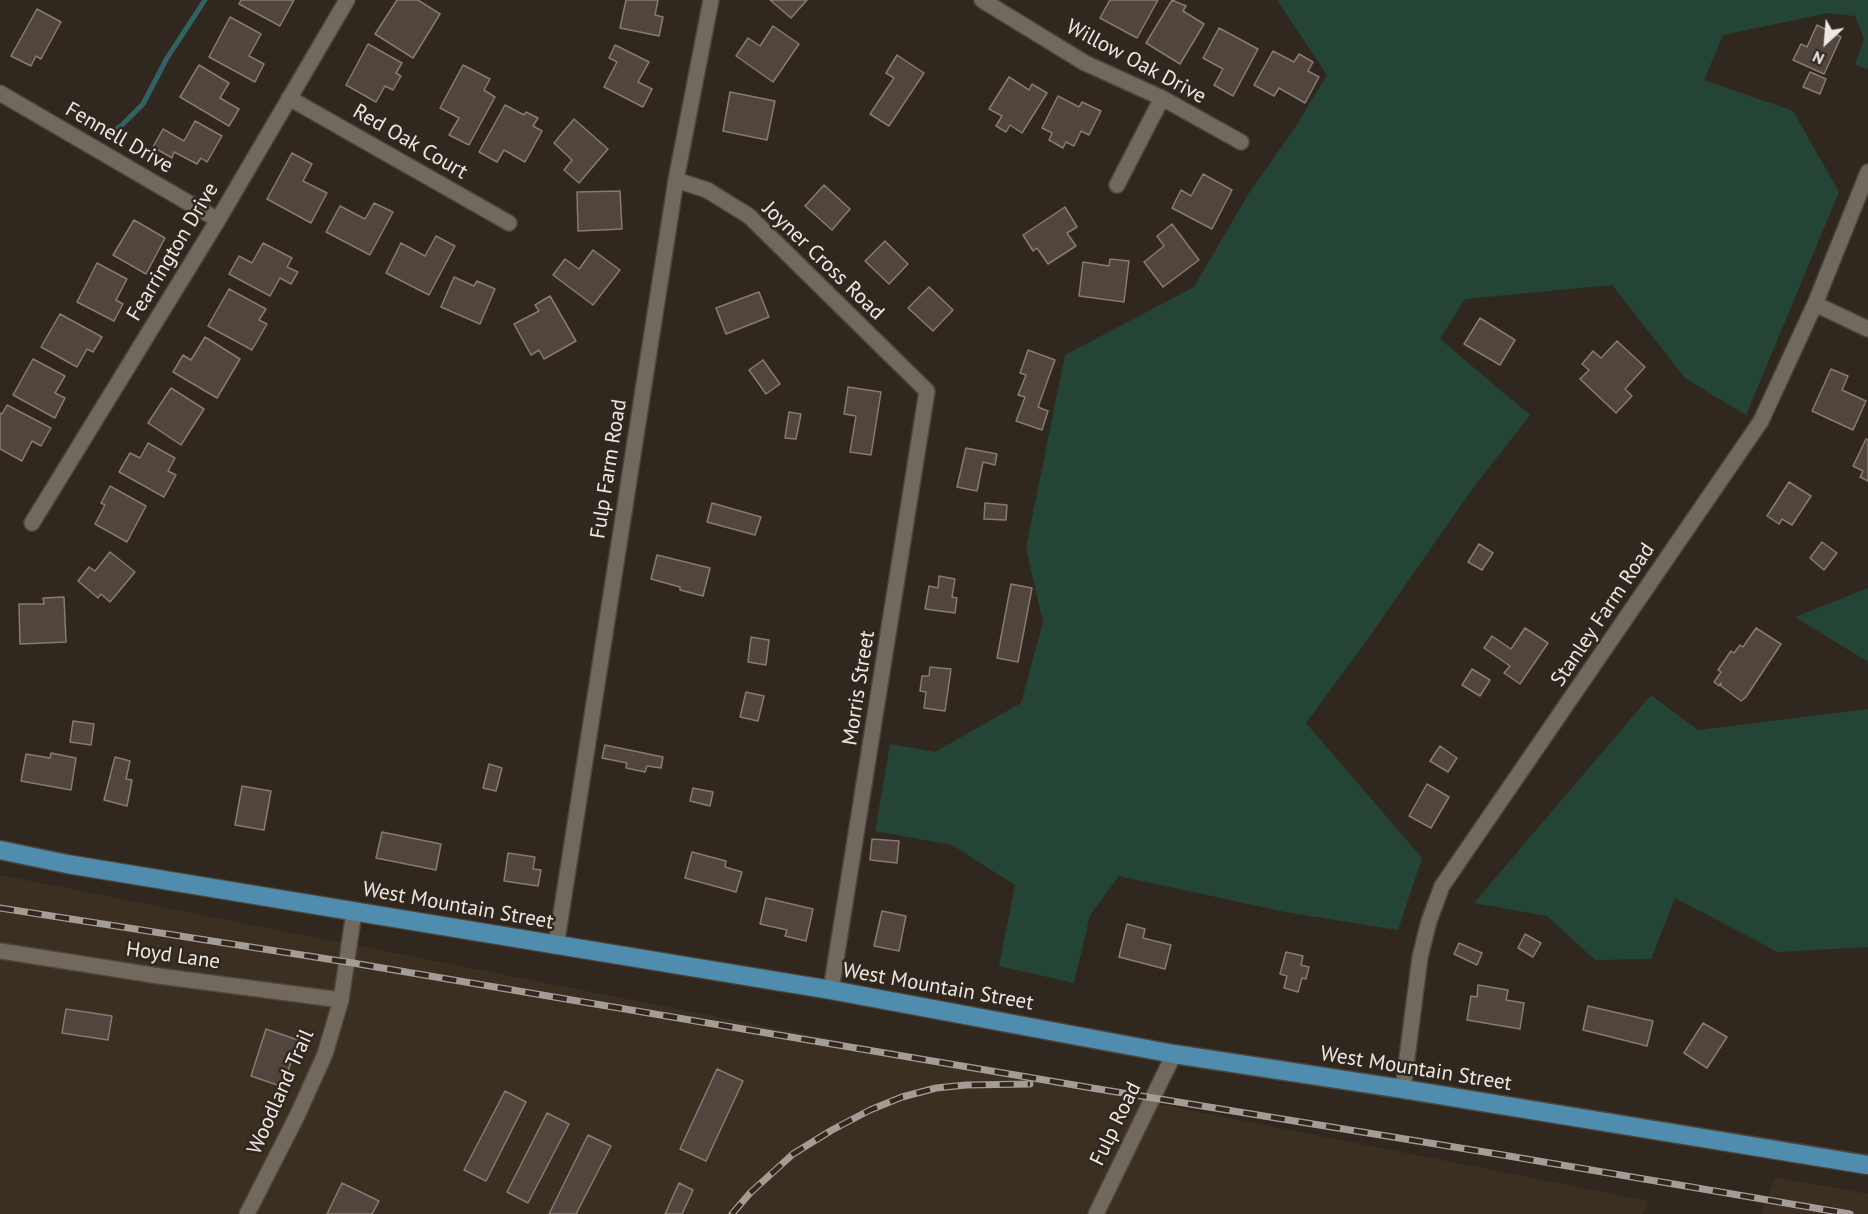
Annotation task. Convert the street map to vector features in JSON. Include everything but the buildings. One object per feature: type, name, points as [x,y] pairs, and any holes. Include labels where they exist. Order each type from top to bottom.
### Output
[{"type":"main road","name":"West Mountain Street","points":[[0,850],[67,864],[831,990],[1174,1054],[1868,1165]]},
{"type":"street","name":"Fearrington Drive","points":[[32,523],[218,220],[347,0]]},
{"type":"street","name":"Fulp Farm Road","points":[[556,946],[676,180],[711,0]]},
{"type":"street","name":"Willow Oak Drive","points":[[982,0],[1086,63],[1162,98],[1241,142]]},
{"type":"street","name":"Fennell Drive","points":[[0,93],[218,220]]},
{"type":"street","name":"Red Oak Court","points":[[289,98],[509,223]]},
{"type":"street","points":[[1117,185],[1162,98]]},
{"type":"street","name":"Stanley Farm Road","points":[[1403,1089],[1420,957],[1429,921],[1442,886],[1761,422],[1815,304],[1868,172]]},
{"type":"street","name":"Joyner Cross Road","points":[[676,180],[707,190],[749,216],[927,392]]},
{"type":"street","points":[[1815,304],[1868,329]]},
{"type":"street","name":"Morris Street","points":[[831,990],[927,392]]},
{"type":"street","name":"Woodland Trail","points":[[247,1214],[297,1116],[325,1054],[341,1000],[354,912]]},
{"type":"street","name":"Hoyd Lane","points":[[0,951],[159,976],[341,1000]]},
{"type":"street","name":"Fulp Road","points":[[1096,1214],[1174,1054]]},
{"type":"shaded area","points":[[0,875],[1649,1201],[1642,1214],[0,1214]]},
{"type":"shaded area","points":[[1775,1177],[1868,1194],[1868,1214],[1761,1214]]},
{"type":"green space","points":[[1277,0],[1868,0],[1868,69],[1855,65],[1864,39],[1855,16],[1828,13],[1723,35],[1704,80],[1793,111],[1839,192],[1746,415],[1685,378],[1612,285],[1465,299],[1440,339],[1530,415],[1470,492],[1306,723],[1422,858],[1398,930],[1285,912],[1119,876],[1090,915],[1074,983],[999,966],[1015,885],[952,845],[875,831],[890,744],[935,752],[1021,703],[1043,622],[1026,548],[1065,355],[1194,287],[1249,193],[1295,128],[1327,75]]},
{"type":"green space","points":[[1868,588],[1868,662],[1795,617]]},
{"type":"green space","points":[[1651,695],[1698,730],[1868,709],[1868,947],[1778,952],[1675,898],[1651,959],[1595,960],[1547,916],[1474,903]]},
{"type":"waterway","points":[[111,133],[143,104],[167,58],[205,0]]},
{"type":"railway","points":[[0,908],[347,962],[1850,1214]]},
{"type":"railway","points":[[732,1214],[750,1193],[793,1154],[870,1110],[902,1097],[936,1088],[1030,1084]]}]
